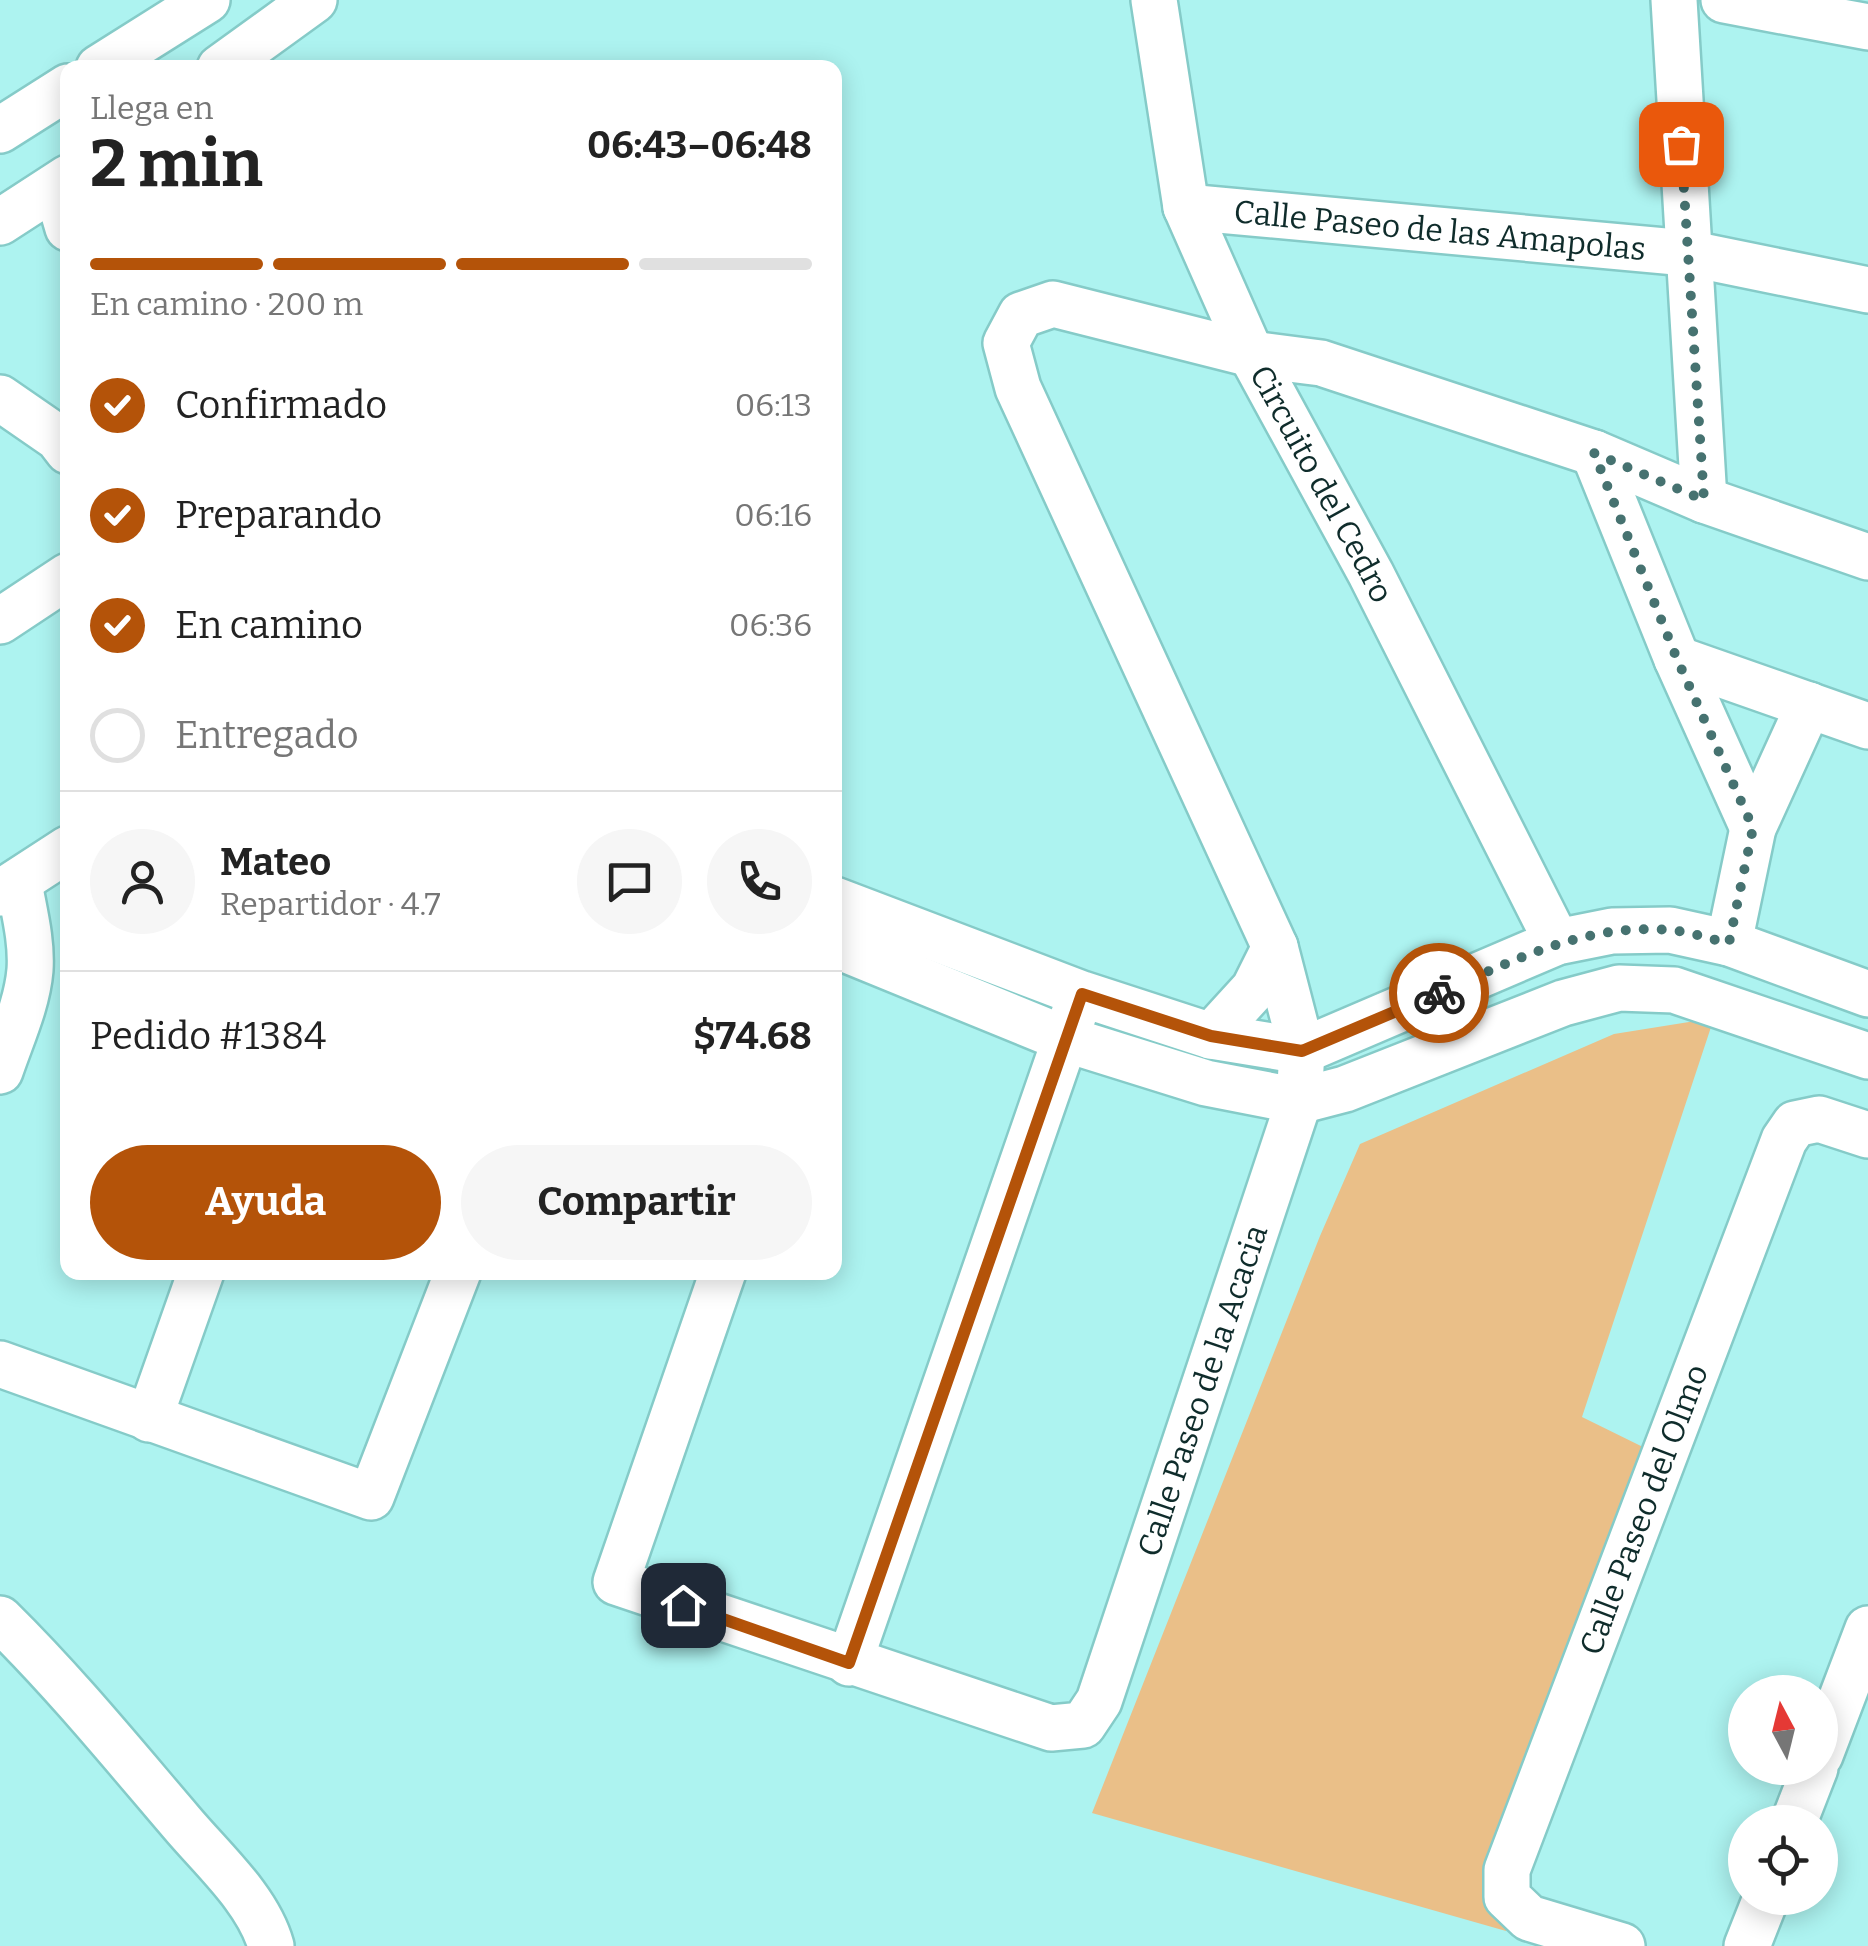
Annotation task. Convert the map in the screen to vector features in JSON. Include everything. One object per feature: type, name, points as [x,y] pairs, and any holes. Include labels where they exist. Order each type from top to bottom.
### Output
[{"type":"street","points":[[113,60],[208,0]]},
{"type":"street","points":[[231,60],[314,0]]},
{"type":"street","name":"Circuito del Cedro","points":[[1154,0],[1186,207],[1251,354],[1371,574],[1557,942]]},
{"type":"street","points":[[1674,0],[1704,500]]},
{"type":"street","points":[[1724,0],[1868,27]]},
{"type":"street","points":[[0,130],[60,93]]},
{"type":"street","points":[[0,222],[60,200]]},
{"type":"street","name":"Calle Paseo de las Amapolas","points":[[1186,207],[1687,252],[1868,290]]},
{"type":"street","points":[[1302,1051],[1276,947],[1018,388],[1006,343],[1021,315],[1053,304],[1251,354],[1321,363],[1594,453],[1704,500],[1868,557]]},
{"type":"street","points":[[0,398],[60,441]]},
{"type":"street","points":[[1594,453],[1677,659],[1753,828]]},
{"type":"street","points":[[0,621],[60,581]]},
{"type":"street","points":[[1677,659],[1868,726]]},
{"type":"street","points":[[1729,943],[1753,828],[1809,705]]},
{"type":"street","points":[[0,1070],[26,997],[30,969],[28,927],[10,888],[60,865]]},
{"type":"street","points":[[842,929],[1082,994],[1211,1036],[1302,1051],[1557,942],[1612,931],[1670,930],[1729,943],[1868,994]]},
{"type":"street","points":[[842,930],[1064,1039],[1206,1083],[1299,1100],[1345,1089],[1564,1004],[1619,988],[1674,990],[1868,1056]]},
{"type":"street","points":[[1211,1036],[1254,989],[1276,947]]},
{"type":"street","points":[[720,1280],[616,1582],[849,1663],[1082,994]]},
{"type":"street","name":"Calle Paseo de la Acacia","points":[[849,1663],[1051,1728],[1084,1725],[1098,1700],[1299,1100],[1302,1051]]},
{"type":"street","name":"Calle Paseo del Olmo","points":[[1622,1946],[1529,1918],[1507,1897],[1506,1870],[1784,1140],[1794,1124],[1818,1119],[1868,1134]]},
{"type":"street","points":[[150,1418],[198,1280]]},
{"type":"street","points":[[0,1364],[371,1498],[455,1280]]},
{"type":"street","points":[[0,1619],[226,1874],[264,1923],[271,1946]]},
{"type":"street","points":[[1838,1707],[1868,1628]]},
{"type":"street","points":[[1747,1946],[1759,1915]]},
{"type":"shaded area","points":[[1714,1018],[1582,1417],[1645,1448],[1506,1931],[1092,1813],[1360,1144],[1614,1034]]},
{"type":"way so far","points":[[1439,993],[1557,942],[1612,931],[1670,930],[1729,943],[1753,828],[1677,659],[1594,453],[1704,500],[1681,144]]},
{"type":"route","points":[[683,1605],[849,1663],[1082,994],[1211,1036],[1302,1051],[1439,993]]}]
